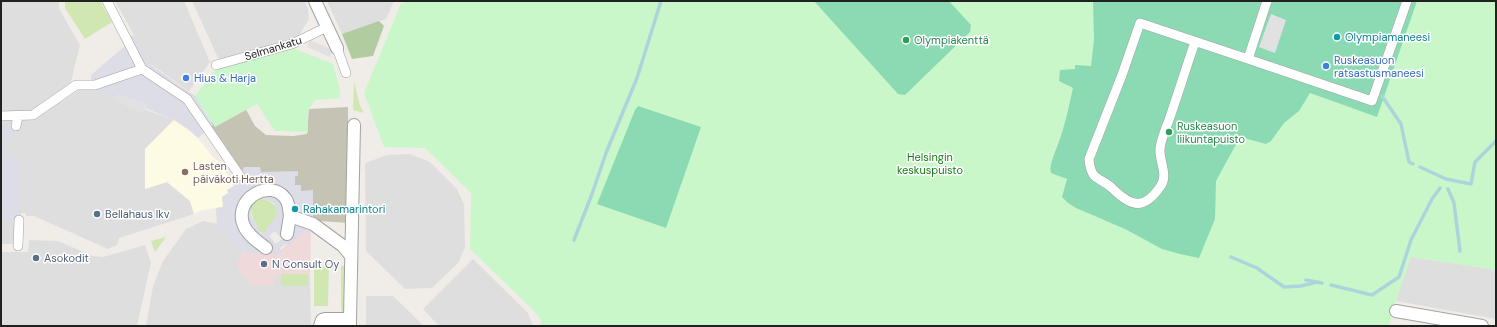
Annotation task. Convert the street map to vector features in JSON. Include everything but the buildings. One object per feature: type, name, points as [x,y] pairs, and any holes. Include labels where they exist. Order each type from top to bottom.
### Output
[{"type":"street","points":[[107,1],[142,69],[187,99],[240,176]]},
{"type":"street","points":[[315,1],[337,48],[346,73]]},
{"type":"street","points":[[1248,59],[1267,1]]},
{"type":"street","points":[[1195,42],[1160,149],[1164,171],[1162,186],[1146,202],[1138,204],[1125,200],[1114,189],[1097,179],[1090,170],[1089,159],[1122,75],[1140,23],[1372,101],[1407,1]]},
{"type":"street","name":"Selmankatu","points":[[216,65],[292,44],[327,27]]},
{"type":"street","points":[[1,116],[33,115],[76,86],[95,85],[142,69]]},
{"type":"street","points":[[16,126],[18,116]]},
{"type":"street","points":[[320,326],[322,320],[325,319],[350,322],[354,125]]},
{"type":"street","points":[[266,248],[250,235],[244,227],[241,217],[243,207],[248,198],[257,192],[267,190],[277,192],[285,198],[289,206],[290,216],[287,234]]},
{"type":"street","points":[[290,216],[313,224],[343,246],[351,256]]},
{"type":"street","points":[[18,220],[18,246]]},
{"type":"street","points":[[1396,311],[1482,326]]},
{"type":"shaded area","points":[[1,1],[59,1],[59,9],[80,45],[70,86],[31,113],[1,113]]},
{"type":"shaded area","points":[[115,1],[184,1],[210,62],[189,91],[145,60],[134,35]]},
{"type":"shaded area","points":[[192,1],[305,1],[309,19],[298,37],[288,42],[219,60]]},
{"type":"shaded area","points":[[327,1],[394,1],[386,19],[342,34]]},
{"type":"shaded area","points":[[1271,14],[1286,20],[1275,53],[1259,47]]},
{"type":"shaded area","points":[[134,35],[146,60],[195,96],[213,125],[198,138],[174,120],[145,108],[146,105],[119,94],[117,99],[93,91],[95,85],[91,79],[91,75],[125,46],[122,39]]},
{"type":"shaded area","points":[[310,40],[333,50],[330,57],[307,47]]},
{"type":"shaded area","points":[[83,87],[174,120],[145,149],[145,189],[167,182],[190,201],[194,214],[119,238],[117,245],[108,249],[34,216],[26,216],[26,213],[21,213],[20,244],[2,244],[2,252],[28,252],[29,240],[58,241],[93,256],[103,257],[145,245],[151,262],[137,326],[1,326],[1,119],[35,119]]},
{"type":"shaded area","points":[[119,94],[146,105],[143,113],[116,102]]},
{"type":"shaded area","points":[[243,104],[255,126],[266,135],[293,136],[307,134],[309,109],[348,107],[349,223],[305,220],[250,189],[206,125]]},
{"type":"shaded area","name":"Lasten päiväkoti Hertta","points":[[174,120],[198,138],[212,156],[221,164],[234,186],[227,190],[229,193],[223,207],[202,210],[194,214],[190,201],[167,182],[145,189],[145,149]]},
{"type":"shaded area","points":[[1,125],[16,126],[11,141],[7,142],[4,148],[8,154],[14,154],[20,159],[20,220],[1,220]]},
{"type":"shaded area","points":[[410,154],[430,162],[457,189],[464,204],[465,247],[459,262],[432,288],[405,289],[366,251],[365,163],[387,155]]},
{"type":"shaded area","name":"Rahakamarintori","points":[[244,167],[260,167],[261,172],[298,171],[298,176],[295,176],[295,185],[301,185],[301,191],[313,190],[313,224],[310,233],[302,233],[288,246],[286,244],[280,248],[277,245],[283,252],[280,254],[252,254],[231,245],[229,242],[232,240],[223,226],[219,228],[217,225],[216,208],[223,207],[222,197],[228,193],[227,190],[234,186],[231,180],[240,176]],"holes":[[[262,199],[273,203],[277,211],[276,217],[267,227],[266,231],[268,234],[266,232],[260,233],[256,222],[251,216],[252,207],[255,202]],[[275,231],[282,239],[276,244],[269,236]]]},
{"type":"shaded area","points":[[203,221],[224,225],[275,275],[310,276],[311,326],[146,326],[153,286],[163,261],[186,229]]},
{"type":"shaded area","points":[[300,232],[311,232],[310,276],[275,275],[274,286],[252,285],[239,270],[237,263],[244,249],[279,252]]},
{"type":"shaded area","points":[[1410,256],[1496,270],[1496,319],[1396,301]]},
{"type":"shaded area","points":[[473,259],[528,313],[533,326],[439,326],[423,309]]},
{"type":"shaded area","points":[[366,296],[393,296],[424,326],[366,326]]},
{"type":"green space","points":[[65,1],[100,1],[112,22],[85,39],[65,8]]},
{"type":"green space","name":"Helsingin keskuspuisto","points":[[405,1],[1496,1],[1496,270],[1411,257],[1389,326],[541,326],[541,320],[533,310],[470,249],[471,193],[425,148],[384,147],[364,93],[401,3],[404,4]]},
{"type":"green space","name":"Olympiakenttä","points":[[814,1],[949,1],[971,25],[970,32],[905,95],[898,94]]},
{"type":"green space","name":"Ruskeasuon liikuntapuisto","points":[[1093,1],[1417,1],[1377,117],[1310,93],[1299,111],[1284,123],[1271,141],[1266,144],[1240,137],[1216,181],[1215,219],[1199,258],[1162,249],[1125,229],[1076,208],[1062,197],[1067,179],[1051,173],[1050,168],[1063,128],[1073,88],[1059,81],[1060,70],[1075,69],[1075,65],[1091,66],[1094,40]]},
{"type":"green space","points":[[379,21],[384,26],[373,56],[352,59],[342,34]]},
{"type":"green space","points":[[293,48],[333,64],[340,90],[340,98],[315,100],[308,111],[308,132],[275,131],[257,104],[215,127],[195,96],[212,73],[217,69]]},
{"type":"green space","points":[[354,81],[359,102],[364,113],[353,110]]},
{"type":"green space","points":[[638,106],[701,127],[666,228],[597,204],[635,110]]},
{"type":"green space","points":[[262,199],[272,203],[277,212],[274,221],[266,232],[263,233],[259,231],[253,218],[251,208],[256,201]]},
{"type":"green space","points":[[166,237],[155,252],[151,241]]},
{"type":"green space","points":[[314,266],[329,266],[328,306],[314,306]]},
{"type":"green space","points":[[341,266],[345,266],[345,313],[341,311]]},
{"type":"green space","points":[[281,274],[308,274],[308,286],[281,286]]},
{"type":"waterway","points":[[574,240],[606,153],[637,78],[661,1]]},
{"type":"waterway","points":[[1382,96],[1401,124],[1409,162],[1413,164]]},
{"type":"waterway","points":[[1420,167],[1446,179],[1471,184],[1475,162],[1496,141]]},
{"type":"waterway","points":[[1331,285],[1372,295],[1399,277],[1411,240],[1432,199],[1440,188]]},
{"type":"waterway","points":[[1448,189],[1454,203],[1460,251]]},
{"type":"waterway","points":[[1231,257],[1257,268],[1284,287],[1301,286],[1317,282]]},
{"type":"waterway","points":[[1306,280],[1322,283]]},
{"type":"place","name":"Olympiamaneesi","points":[[1337,37]]},
{"type":"place","name":"Olympiakenttä","points":[[906,40]]},
{"type":"place","name":"Ruskeasuon ratsastusmaneesi","points":[[1326,66]]},
{"type":"place","name":"Hius & Harja","points":[[186,78]]},
{"type":"place","name":"Ruskeasuon liikuntapuisto","points":[[1169,132]]},
{"type":"place","name":"Lasten päiväkoti Hertta","points":[[185,172]]},
{"type":"place","name":"Rahakamarintori","points":[[295,209]]},
{"type":"place","name":"Bellahaus lkv","points":[[97,214]]},
{"type":"place","name":"Asokodit","points":[[36,258]]},
{"type":"place","name":"N Consult Oy","points":[[264,264]]}]
